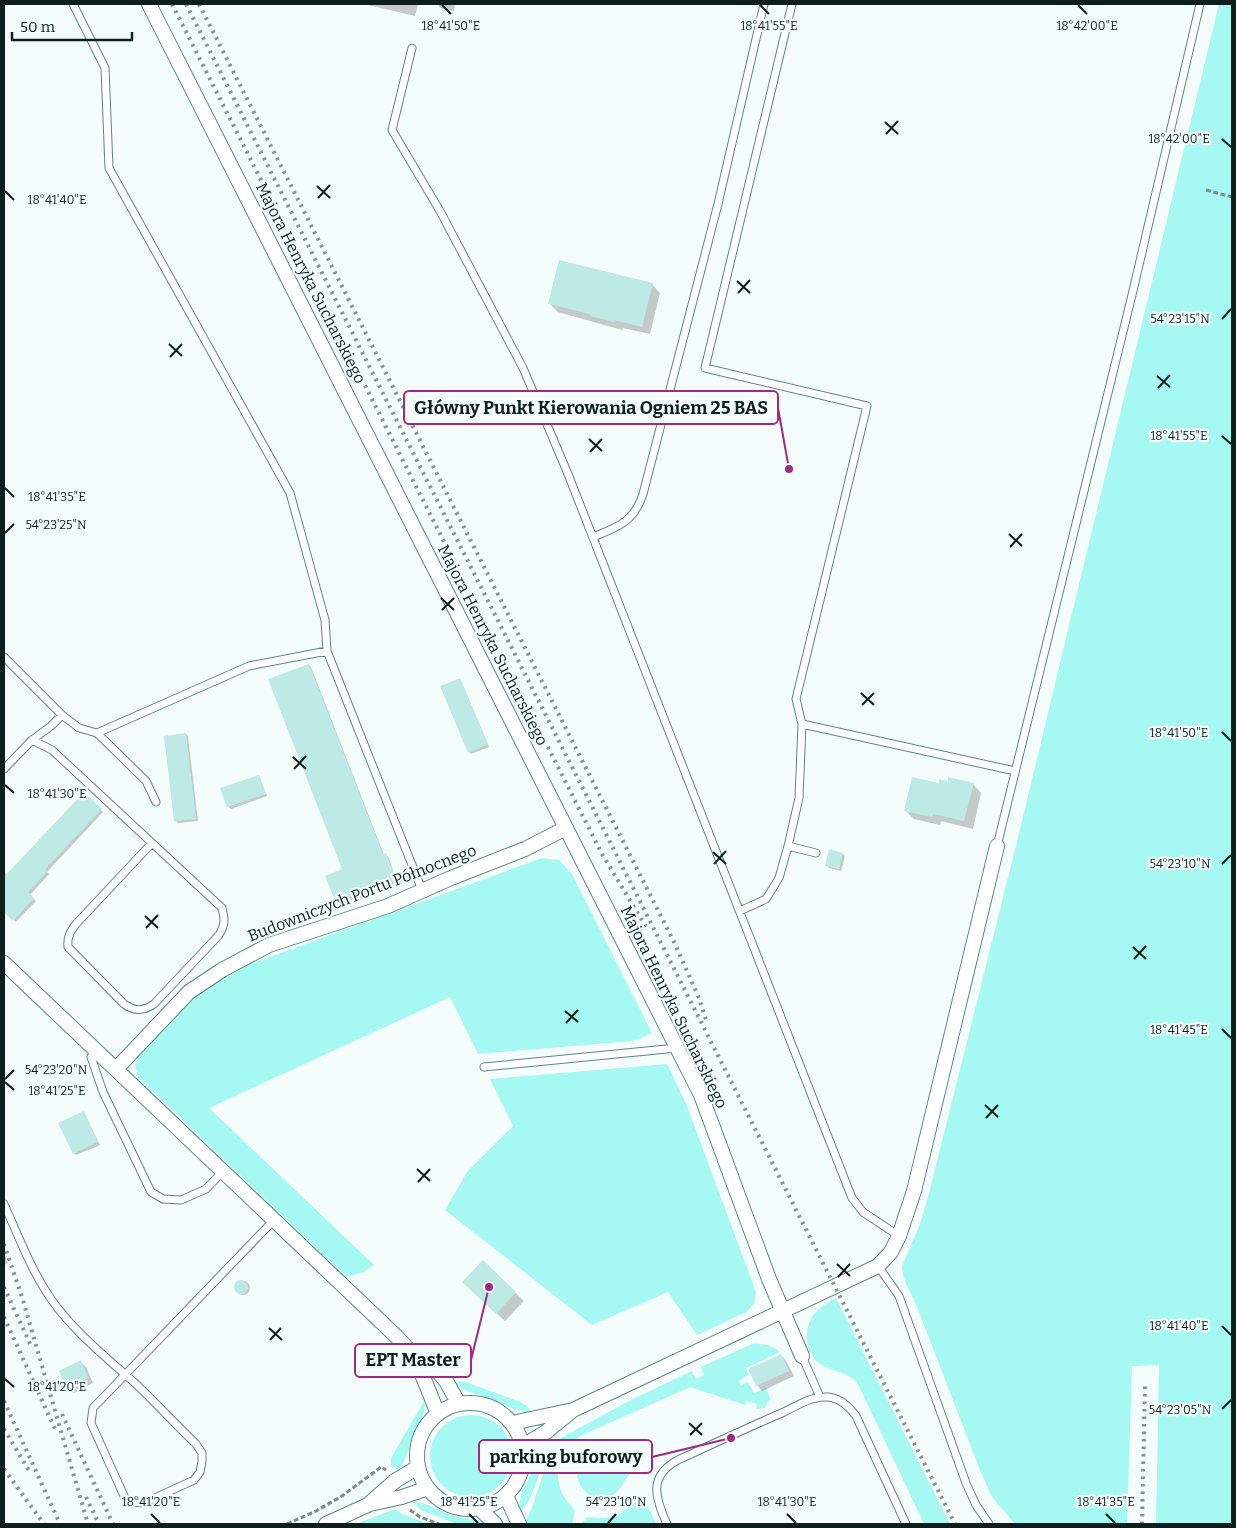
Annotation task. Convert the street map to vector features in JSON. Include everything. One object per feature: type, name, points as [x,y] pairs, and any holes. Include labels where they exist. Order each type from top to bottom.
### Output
[{"type":"street","name":"Majora Henryka Sucharskiego","points":[[150,4],[701,1095],[782,1312]]},
{"type":"street","name":"Budowniczych Portu Północnego","points":[[116,1069],[189,992],[222,970],[269,945],[388,906],[422,890],[525,849],[566,828]]},
{"type":"street","points":[[512,1423],[573,1410],[878,1266],[891,1252],[900,1236],[914,1191],[997,846]]},
{"type":"street","points":[[4,963],[274,1219],[397,1337],[415,1357],[436,1369],[446,1381],[459,1404]]},
{"type":"street","points":[[782,1312],[802,1356]]},
{"type":"street","points":[[415,1357],[438,1414]]},
{"type":"street","points":[[474,1403],[489,1406],[502,1413],[519,1434],[523,1446],[524,1460],[521,1474],[514,1487],[496,1503],[481,1510],[461,1509],[448,1505],[437,1498],[428,1488],[418,1467],[417,1452],[420,1438],[427,1425],[438,1414],[459,1404],[474,1403]]},
{"type":"street","points":[[523,1446],[546,1432],[573,1410]]},
{"type":"street","points":[[370,1504],[395,1481],[418,1467]]},
{"type":"street","points":[[326,1524],[370,1504],[402,1498],[428,1488]]},
{"type":"street","points":[[506,1496],[519,1524]]},
{"type":"street","points":[[481,1510],[495,1524]]},
{"type":"lane","points":[[73,4],[105,68],[109,168],[290,493],[325,620],[327,651],[422,890]]},
{"type":"lane","points":[[593,537],[618,527],[630,518],[638,507],[643,494],[718,204],[764,4]]},
{"type":"lane","points":[[740,910],[766,898],[779,878],[788,846],[799,798],[802,724],[796,699],[868,406],[705,368],[792,4]]},
{"type":"lane","points":[[997,846],[1132,295],[1200,4]]},
{"type":"lane","points":[[412,48],[392,130],[440,210],[523,368],[593,537],[852,1198],[863,1212],[900,1236]]},
{"type":"lane","points":[[97,733],[249,666],[327,651]]},
{"type":"lane","points":[[4,657],[62,715],[79,728],[97,733],[146,781],[156,802]]},
{"type":"lane","points":[[4,769],[32,740],[62,715]]},
{"type":"lane","points":[[802,724],[1015,771]]},
{"type":"lane","points":[[32,740],[52,750],[222,908],[225,920],[219,935],[154,1004],[147,1009],[140,1010],[131,1009],[124,1004],[68,947],[67,940],[69,933],[76,924],[152,843]]},
{"type":"lane","points":[[788,846],[816,853]]},
{"type":"lane","points":[[484,1067],[677,1048]]},
{"type":"lane","points":[[96,1051],[91,1057],[103,1092],[151,1192],[163,1199],[181,1200],[206,1189],[223,1171]]},
{"type":"lane","points":[[4,1204],[50,1298],[72,1326],[125,1375],[196,1444],[202,1453],[200,1472],[194,1480],[144,1503],[132,1502],[125,1498],[91,1423],[93,1408],[125,1375],[274,1219]]},
{"type":"lane","points":[[878,1266],[899,1296],[966,1483],[976,1506],[989,1524]]},
{"type":"lane","points":[[802,1356],[820,1397]]},
{"type":"lane","points":[[667,1524],[656,1495],[659,1478],[666,1468],[695,1452],[820,1397],[832,1397],[851,1409],[860,1424],[906,1524]]},
{"type":"path","points":[[1206,190],[1232,197]]},
{"type":"path","points":[[287,1524],[316,1511],[342,1496],[381,1467],[392,1475]]},
{"type":"path","points":[[408,1507],[420,1517],[439,1524]]},
{"type":"shaded area","points":[[1219,4],[1232,4],[1232,1524],[1156,1524],[1159,1365],[1132,1366],[1127,1524],[1015,1524],[992,1497],[980,1470],[917,1307],[905,1282],[902,1266],[920,1224],[929,1193],[1015,850]]},
{"type":"shaded area","points":[[542,858],[559,860],[572,874],[652,1033],[633,1041],[478,1054],[450,997],[209,1108],[374,1265],[364,1272],[346,1277],[138,1077],[135,1066],[138,1057],[200,992],[248,965]]},
{"type":"shaded area","points":[[667,1064],[687,1106],[756,1292],[754,1304],[746,1312],[697,1335],[668,1292],[592,1325],[445,1210],[467,1172],[513,1126],[490,1079]]},
{"type":"shaded area","points":[[836,1298],[950,1524],[924,1524],[857,1382],[853,1378],[819,1363],[810,1351],[807,1337],[809,1323],[819,1309]]},
{"type":"shaded area","points":[[752,1344],[767,1345],[780,1352],[746,1368],[749,1375],[739,1380],[741,1385],[748,1382],[754,1393],[766,1388],[771,1400],[767,1402],[765,1408],[756,1409],[757,1404],[746,1401],[745,1405],[690,1387],[580,1436],[563,1455],[558,1470],[558,1478],[563,1495],[575,1511],[572,1524],[526,1524],[525,1522],[531,1510],[553,1445],[559,1439],[629,1401],[692,1371],[696,1379],[704,1375],[701,1367]]},
{"type":"shaded area","points":[[466,1382],[520,1402],[531,1411],[516,1410],[494,1400],[468,1392],[455,1383]]},
{"type":"shaded area","points":[[424,1401],[423,1414],[413,1434],[406,1457],[398,1470],[391,1464],[391,1458]]},
{"type":"shaded area","points":[[471,1415],[487,1418],[500,1427],[509,1440],[512,1456],[509,1472],[500,1485],[487,1494],[471,1497],[455,1494],[442,1485],[433,1472],[430,1456],[433,1440],[442,1427],[455,1418]]},
{"type":"shaded area","points":[[544,1443],[543,1459],[537,1480],[529,1500],[520,1513],[519,1505],[522,1492],[529,1478],[536,1453]]},
{"type":"shaded area","points":[[611,1447],[648,1461],[631,1473],[612,1496],[598,1498],[588,1494],[582,1487],[578,1478],[578,1468],[583,1459],[594,1451]]},
{"type":"shaded area","points":[[642,1498],[646,1502],[656,1524],[582,1524],[587,1517],[606,1518],[618,1515]]},
{"type":"shaded area","points":[[413,1502],[423,1503],[450,1515],[484,1524],[457,1524],[421,1510]]},
{"type":"shaded area","points":[[395,1509],[402,1514],[428,1524],[356,1524]]},
{"type":"building","points":[[559,260],[653,283],[642,327],[614,320],[614,322],[548,304]]},
{"type":"building","points":[[309,664],[383,854],[386,853],[396,880],[336,903],[325,876],[342,869],[268,679]]},
{"type":"building","points":[[460,678],[488,744],[468,753],[440,686]]},
{"type":"building","points":[[186,733],[196,819],[174,821],[164,736]]},
{"type":"building","points":[[259,775],[266,794],[227,807],[220,788]]},
{"type":"building","points":[[912,777],[939,783],[939,779],[948,781],[948,777],[974,783],[964,821],[933,814],[932,817],[904,811]]},
{"type":"building","points":[[84,792],[102,809],[45,869],[48,871],[28,892],[34,898],[13,921],[4,912],[4,877]]},
{"type":"building","points":[[829,849],[843,853],[839,869],[825,866]]},
{"type":"building","points":[[84,1111],[98,1142],[73,1154],[58,1123]]},
{"type":"building","points":[[483,1260],[516,1292],[496,1314],[462,1282]]},
{"type":"building","points":[[238,1280],[244,1280],[248,1287],[244,1294],[238,1294],[234,1290],[234,1284]]},
{"type":"building","points":[[781,1354],[789,1371],[756,1386],[748,1369]]},
{"type":"building","points":[[81,1360],[88,1378],[67,1388],[59,1371]]},
{"type":"railway","points":[[172,4],[602,854],[646,927]]},
{"type":"railway","points":[[186,4],[955,1524]]},
{"type":"railway","points":[[199,4],[674,942],[699,998],[707,1023]]},
{"type":"railway","points":[[4,1244],[22,1297],[88,1524]]},
{"type":"railway","points":[[4,1287],[31,1346]]},
{"type":"railway","points":[[4,1317],[55,1429]]},
{"type":"railway","points":[[1142,1524],[1145,1384]]},
{"type":"railway","points":[[4,1401],[60,1524]]},
{"type":"railway","points":[[62,1414],[113,1524]]},
{"type":"railway","points":[[4,1429],[31,1474]]},
{"type":"railway","points":[[4,1469],[44,1524]]},
{"type":"railway","points":[[86,1497],[99,1524]]},
{"type":"place","name":"Główny Punkt Kierowania Ogniem 25 BAS","points":[[789,469]]},
{"type":"place","name":"EPT Master","points":[[489,1287]]},
{"type":"place","name":"parking buforowy","points":[[731,1438]]}]
